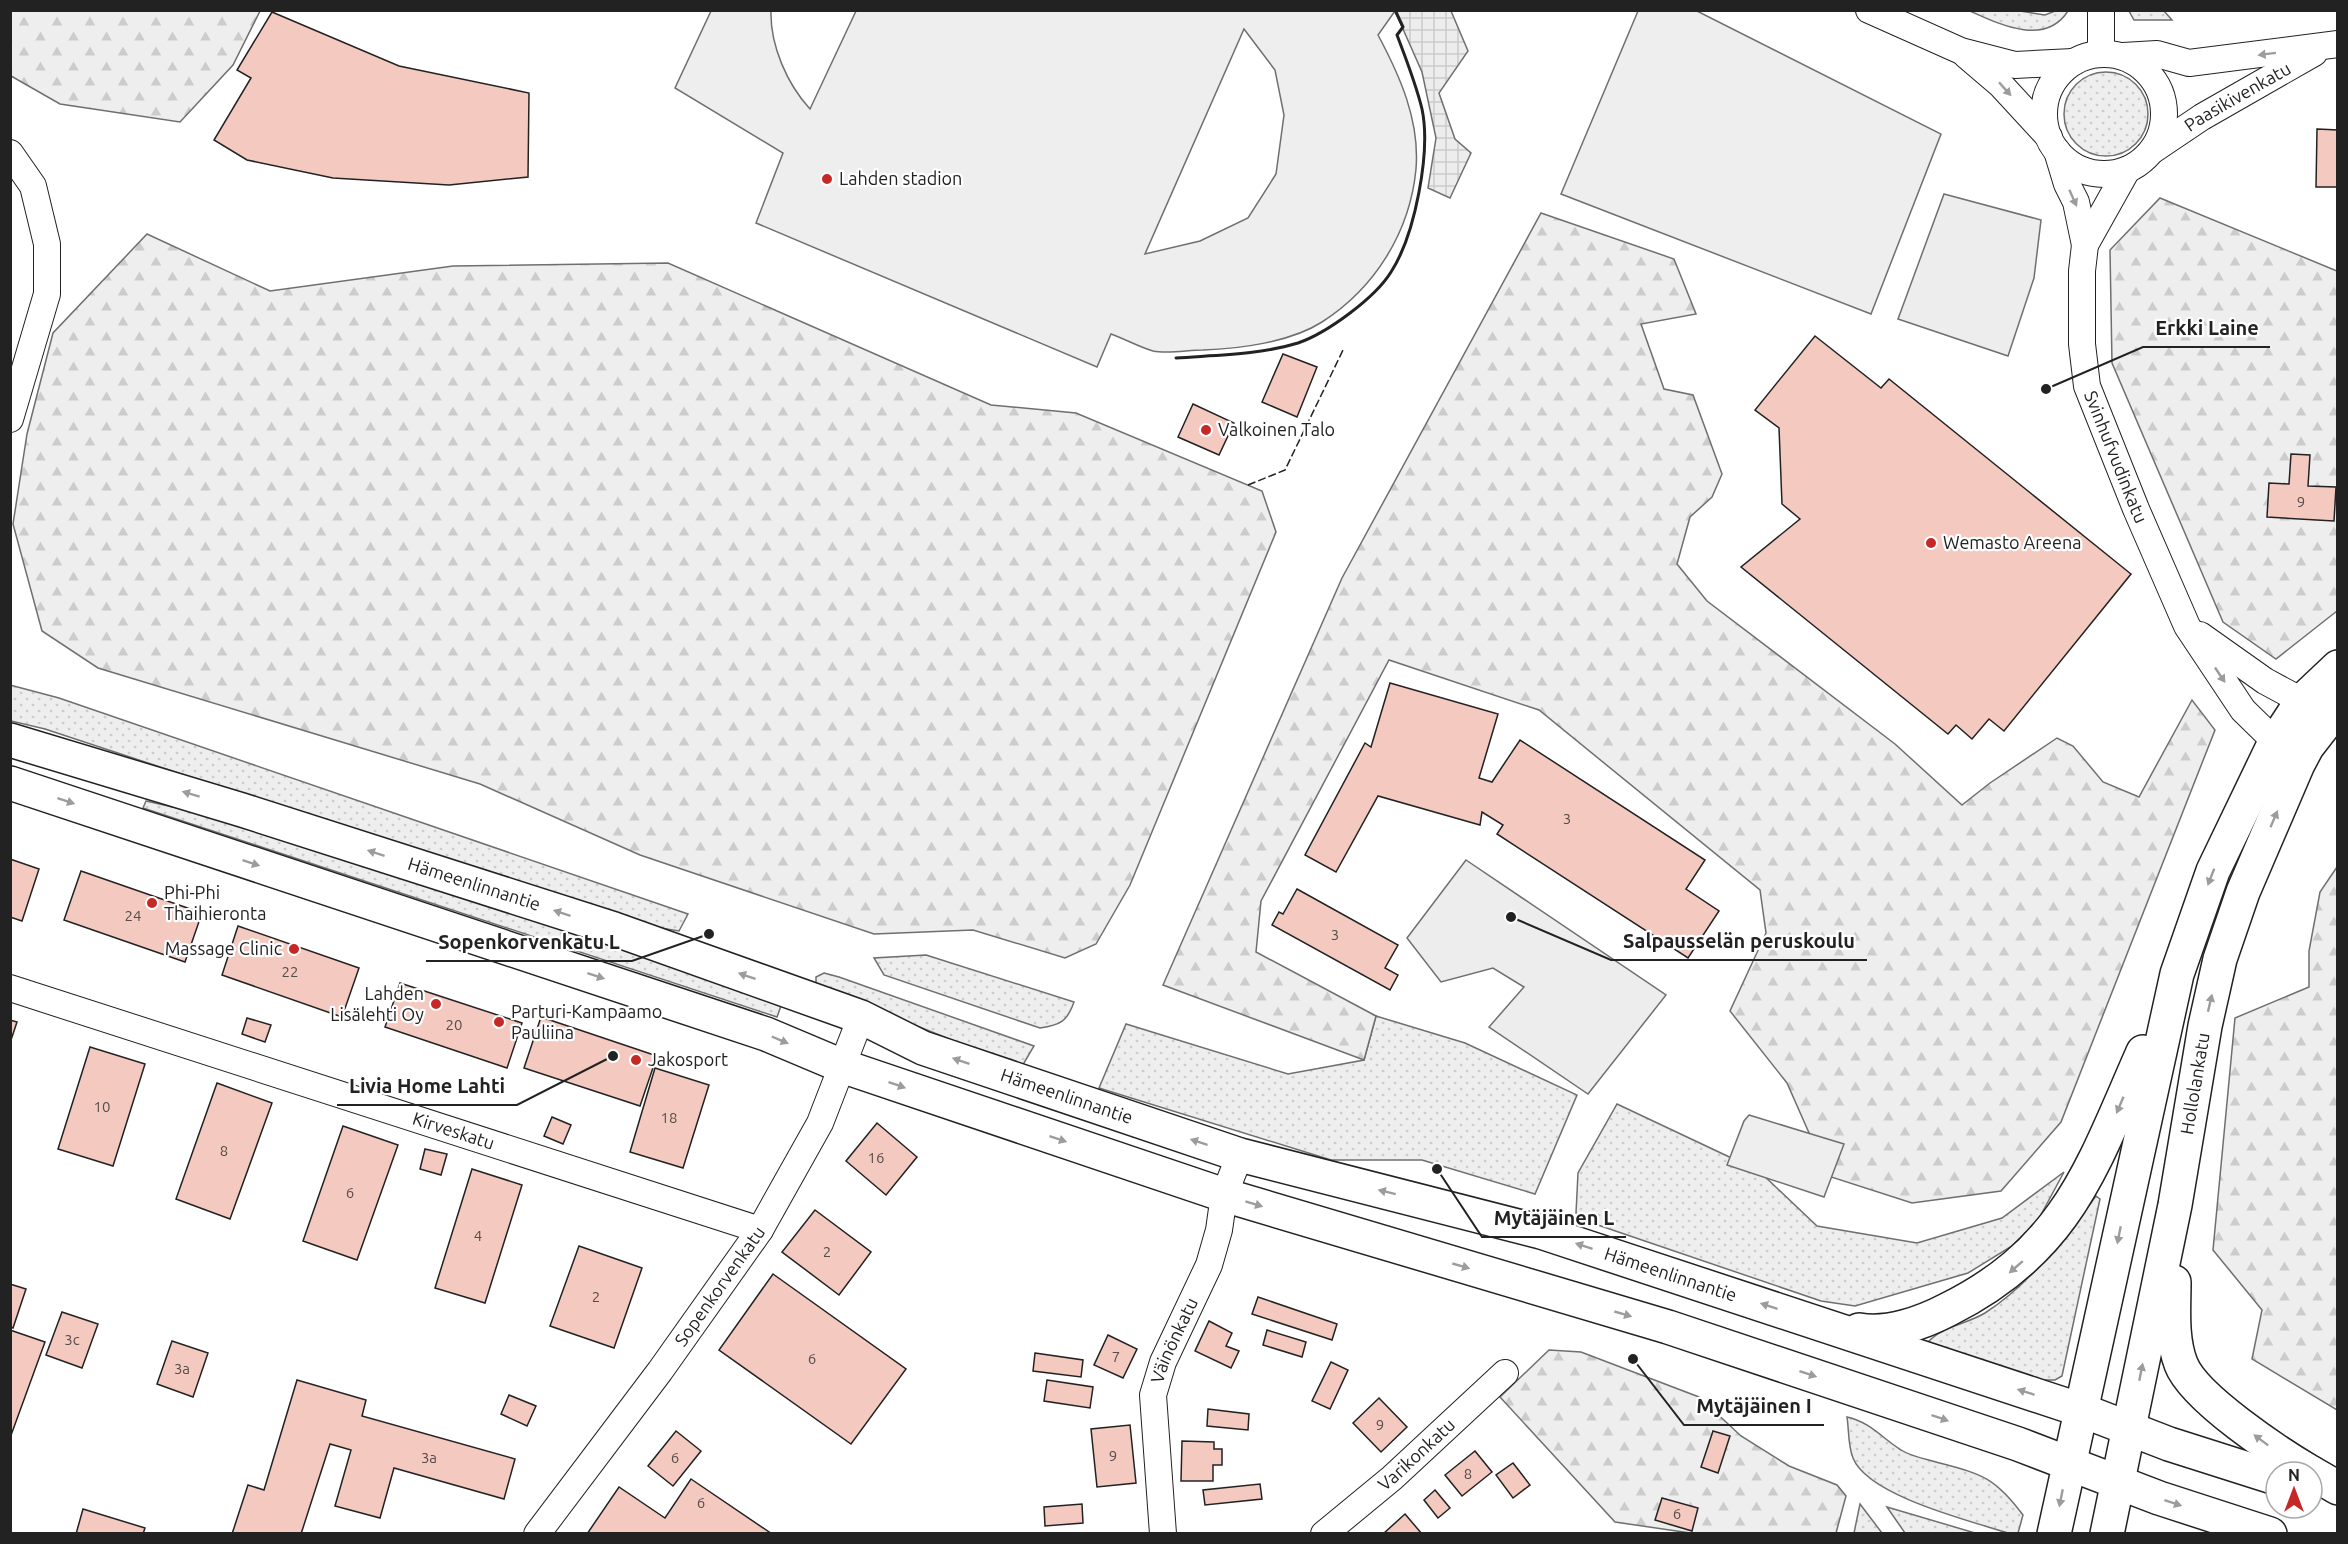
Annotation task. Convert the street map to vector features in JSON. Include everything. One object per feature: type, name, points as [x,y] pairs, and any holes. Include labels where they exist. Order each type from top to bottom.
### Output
[{"type":"main road","name":"Hollolankatu","points":[[2054,1533],[2176,974],[2213,871],[2286,753],[2322,710],[2337,667]]},
{"type":"main road","name":"Hämeenlinnantie","points":[[10,740],[242,810],[602,926],[861,1017],[923,1048],[1131,1120],[1240,1155],[1541,1232],[1825,1324],[2264,1474]]},
{"type":"main road","name":"Hollolankatu","points":[[2107,1533],[2175,1205],[2205,1026],[2220,959],[2286,753]]},
{"type":"main road","points":[[10,783],[756,1030],[842,1066],[1224,1195],[1668,1327],[2068,1463],[2159,1498],[2270,1533]]},
{"type":"main road","points":[[1825,1324],[1868,1331],[1901,1327],[1934,1317],[2000,1281],[2033,1252],[2068,1209],[2102,1148],[2176,974]]},
{"type":"main road","points":[[2175,1205],[2174,1323],[2181,1365],[2188,1378],[2208,1396],[2261,1440],[2291,1460]]},
{"type":"main road","points":[[2324,1480],[2337,1488]]},
{"type":"street","points":[[1869,10],[1961,51],[2015,65],[2073,62],[2112,55],[2138,64],[2150,74],[2159,88],[2164,104],[2163,128],[2152,151],[2141,162],[2127,170],[2109,174],[2089,172],[2071,164],[2000,84],[1961,51]]},
{"type":"street","points":[[2101,10],[2112,55]]},
{"type":"street","name":"Paasikivenkatu","points":[[2112,55],[2157,54],[2189,63],[2331,45]]},
{"type":"street","name":"Paasikivenkatu","points":[[2152,151],[2202,117],[2331,45]]},
{"type":"street","points":[[2053,144],[2045,123],[2047,95],[2057,77],[2073,62]]},
{"type":"street","name":"Svinhufvudinkatu","points":[[2053,144],[2076,202],[2085,245],[2082,272],[2082,344],[2087,386],[2136,509],[2187,626],[2243,710],[2286,753]]},
{"type":"street","points":[[10,153],[33,186],[47,244],[47,294],[10,419]]},
{"type":"street","name":"Svinhufvudinkatu","points":[[2085,245],[2127,170]]},
{"type":"street","points":[[2187,626],[2265,681],[2322,710]]},
{"type":"street","name":"Kirveskatu","points":[[10,988],[760,1230]]},
{"type":"street","name":"Sopenkorvenkatu","points":[[537,1533],[660,1371],[760,1230],[820,1124],[861,1017]]},
{"type":"street","name":"Väinönkatu","points":[[1163,1533],[1153,1395],[1162,1362],[1209,1265],[1219,1230],[1224,1195],[1240,1155]]},
{"type":"street","name":"Varikonkatu","points":[[1324,1533],[1392,1478],[1505,1373]]},
{"type":"green space","points":[[11,10],[260,11],[233,65],[180,122],[60,104],[11,76]]},
{"type":"green space","points":[[711,11],[771,11],[773,37],[787,76],[810,109],[856,11],[1395,11],[1378,35],[1394,66],[1412,116],[1416,169],[1406,215],[1387,256],[1358,293],[1322,322],[1295,335],[1264,343],[1232,348],[1171,352],[1153,351],[1111,334],[1097,367],[756,223],[783,153],[675,88]],"holes":[[[1244,29],[1275,70],[1284,115],[1276,174],[1248,218],[1200,241],[1145,254]]]},
{"type":"green space","points":[[1638,11],[1697,11],[1941,134],[1871,314],[1561,194]]},
{"type":"green space","points":[[1970,11],[2020,11],[2045,15],[2055,11],[2068,11],[2058,22],[2047,28],[2035,30],[1994,22]]},
{"type":"green space","points":[[2129,11],[2164,11],[2172,20],[2134,20]]},
{"type":"green space","points":[[2106,72],[2122,75],[2141,91],[2148,114],[2145,130],[2129,149],[2106,156],[2090,153],[2071,137],[2064,114],[2067,98],[2083,79]]},
{"type":"green space","points":[[2160,198],[2337,271],[2337,611],[2276,659],[2223,622],[2112,363],[2110,250]]},
{"type":"green space","points":[[1541,213],[1674,259],[1696,314],[1641,324],[1664,389],[1693,395],[1722,474],[1712,497],[1690,517],[1677,564],[1707,601],[1895,744],[1962,805],[1990,783],[2057,738],[2073,746],[2103,782],[2139,797],[2192,700],[2215,730],[2061,1122],[2001,1191],[1912,1203],[1828,1176],[1787,1083],[1730,1011],[1766,933],[1760,890],[1539,710],[1389,660],[1261,901],[1256,952],[1376,1016],[1364,1060],[1163,985],[1342,578]]},
{"type":"green space","points":[[147,234],[270,291],[453,266],[668,263],[991,405],[1076,413],[1262,491],[1276,532],[1130,885],[1096,944],[1065,958],[973,930],[874,934],[640,855],[480,784],[98,668],[42,631],[13,524],[27,434],[53,333]]},
{"type":"green space","points":[[10,685],[59,698],[688,914],[679,931],[636,924],[45,729],[11,721]]},
{"type":"green space","points":[[146,801],[218,817],[296,840],[782,1003],[777,1017],[143,808]]},
{"type":"green space","points":[[2337,867],[2337,1410],[2252,1359],[2262,1310],[2213,1250],[2235,1018],[2309,987],[2309,951],[2320,892]]},
{"type":"green space","points":[[926,955],[1074,1002],[1069,1014],[1062,1021],[1040,1028],[884,975],[874,958]]},
{"type":"green space","points":[[824,973],[1034,1046],[1021,1068],[816,985],[816,977]]},
{"type":"green space","points":[[1376,1016],[1465,1043],[1577,1095],[1535,1194],[1422,1160],[1331,1160],[1099,1088],[1126,1024],[1288,1074],[1364,1060]]},
{"type":"green space","points":[[1617,1104],[1759,1171],[1817,1226],[1917,1243],[2002,1218],[2064,1172],[2037,1222],[2012,1246],[1968,1273],[1855,1306],[1821,1301],[1592,1223],[1576,1213],[1578,1173]]},
{"type":"green space","points":[[1749,1115],[1844,1144],[1824,1197],[1727,1165],[1744,1121]]},
{"type":"green space","points":[[2096,1196],[2100,1199],[2062,1376],[2055,1380],[2041,1380],[1928,1342],[1941,1332],[1985,1313],[2017,1288],[2059,1244]]},
{"type":"green space","points":[[1549,1350],[1581,1352],[1699,1397],[1741,1436],[1789,1466],[1837,1485],[1846,1496],[1836,1533],[1697,1534],[1615,1522],[1500,1397]]},
{"type":"green space","points":[[1847,1417],[1869,1426],[1909,1454],[1976,1474],[1995,1484],[2023,1515],[2018,1533],[2008,1533],[1947,1514],[1878,1484],[1862,1472],[1853,1458]]},
{"type":"green space","points":[[1860,1504],[1882,1533],[1854,1533]]},
{"type":"green space","points":[[1887,1507],[1975,1533],[1905,1533]]},
{"type":"shaded area","points":[[1395,11],[1451,11],[1468,51],[1439,93],[1455,139],[1471,153],[1450,198],[1428,188],[1436,138],[1422,72]]},
{"type":"shaded area","points":[[1944,194],[2041,220],[2034,278],[2008,356],[1898,319]]},
{"type":"shaded area","points":[[1466,860],[1666,995],[1588,1094],[1489,1027],[1524,987],[1493,968],[1441,982],[1407,938]]},
{"type":"building","points":[[272,12],[399,66],[529,93],[528,177],[449,185],[333,178],[247,160],[214,140],[251,78],[237,70]]},
{"type":"building","points":[[2317,129],[2338,130],[2338,187],[2316,187]]},
{"type":"building","name":"Wemasto Areena","points":[[1815,336],[1881,388],[1889,379],[2131,574],[2004,731],[1989,719],[1972,739],[1956,725],[1948,734],[1741,567],[1800,519],[1782,504],[1779,428],[1755,410]]},
{"type":"building","points":[[1283,354],[1317,367],[1297,417],[1262,402]]},
{"type":"building","name":"Valkoinen Talo","points":[[1193,404],[1234,423],[1219,455],[1178,437]]},
{"type":"building","points":[[2291,454],[2310,455],[2308,486],[2336,487],[2334,521],[2267,517],[2269,483],[2289,484]]},
{"type":"building","points":[[1390,683],[1498,714],[1479,778],[1492,782],[1520,740],[1705,860],[1686,889],[1719,911],[1688,958],[1497,834],[1503,825],[1482,812],[1480,825],[1378,796],[1336,872],[1305,855],[1365,743],[1371,747]]},
{"type":"building","points":[[10,859],[39,869],[22,921],[10,917]]},
{"type":"building","points":[[81,871],[202,913],[185,962],[64,920]]},
{"type":"building","points":[[1297,889],[1398,945],[1385,968],[1398,975],[1390,990],[1272,925],[1279,912],[1283,914]]},
{"type":"building","points":[[238,926],[359,968],[342,1017],[222,975]]},
{"type":"building","points":[[400,983],[522,1023],[507,1068],[385,1027]]},
{"type":"building","points":[[541,1017],[657,1056],[640,1106],[524,1068]]},
{"type":"building","points":[[247,1018],[271,1025],[265,1042],[242,1034]]},
{"type":"building","points":[[10,1020],[17,1022],[10,1043]]},
{"type":"building","points":[[90,1047],[145,1064],[113,1166],[58,1149]]},
{"type":"building","points":[[655,1068],[709,1085],[683,1168],[630,1152]]},
{"type":"building","points":[[217,1083],[272,1103],[230,1219],[176,1199]]},
{"type":"building","points":[[552,1117],[571,1125],[563,1144],[544,1136]]},
{"type":"building","points":[[877,1123],[917,1157],[886,1195],[846,1161]]},
{"type":"building","points":[[343,1126],[398,1145],[357,1260],[303,1241]]},
{"type":"building","points":[[425,1149],[447,1154],[441,1175],[420,1169]]},
{"type":"building","points":[[472,1169],[522,1185],[485,1303],[435,1288]]},
{"type":"building","points":[[815,1210],[871,1252],[839,1295],[782,1252]]},
{"type":"building","points":[[579,1246],[642,1268],[614,1348],[550,1326]]},
{"type":"building","points":[[773,1274],[906,1369],[851,1444],[719,1350]]},
{"type":"building","points":[[10,1284],[26,1289],[13,1328],[10,1327]]},
{"type":"building","points":[[1258,1297],[1337,1324],[1332,1340],[1252,1314]]},
{"type":"building","points":[[62,1312],[98,1324],[82,1368],[46,1355]]},
{"type":"building","points":[[1209,1321],[1232,1333],[1226,1346],[1239,1351],[1231,1368],[1195,1351]]},
{"type":"building","points":[[10,1330],[45,1342],[10,1438]]},
{"type":"building","points":[[1267,1330],[1306,1342],[1302,1357],[1263,1345]]},
{"type":"building","points":[[1108,1335],[1137,1349],[1123,1378],[1094,1365]]},
{"type":"building","points":[[172,1341],[208,1353],[193,1397],[157,1384]]},
{"type":"building","points":[[1035,1353],[1083,1360],[1081,1377],[1033,1371]]},
{"type":"building","points":[[1331,1362],[1348,1370],[1330,1409],[1312,1401]]},
{"type":"building","points":[[297,1380],[366,1400],[362,1416],[515,1459],[504,1499],[394,1468],[380,1518],[335,1506],[351,1450],[330,1444],[301,1534],[232,1534],[248,1485],[264,1490]]},
{"type":"building","points":[[1047,1380],[1093,1387],[1090,1408],[1044,1401]]},
{"type":"building","points":[[509,1395],[536,1406],[527,1426],[501,1414]]},
{"type":"building","points":[[1379,1398],[1407,1427],[1381,1452],[1353,1423]]},
{"type":"building","points":[[1208,1409],[1249,1414],[1248,1430],[1207,1426]]},
{"type":"building","points":[[1130,1425],[1136,1483],[1097,1487],[1091,1429]]},
{"type":"building","points":[[676,1431],[701,1451],[673,1486],[648,1466]]},
{"type":"building","points":[[1713,1431],[1730,1436],[1718,1473],[1701,1467]]},
{"type":"building","points":[[1182,1441],[1214,1442],[1214,1449],[1222,1449],[1222,1465],[1213,1465],[1213,1481],[1181,1481]]},
{"type":"building","points":[[1475,1451],[1492,1472],[1462,1496],[1445,1475]]},
{"type":"building","points":[[1513,1463],[1530,1485],[1513,1498],[1496,1475]]},
{"type":"building","points":[[691,1479],[772,1534],[587,1534],[619,1487],[665,1518]]},
{"type":"building","points":[[1260,1484],[1262,1499],[1205,1505],[1203,1490]]},
{"type":"building","points":[[1435,1490],[1450,1508],[1438,1518],[1424,1500]]},
{"type":"building","points":[[1662,1498],[1698,1508],[1692,1531],[1655,1520]]},
{"type":"building","points":[[1082,1504],[1083,1523],[1045,1526],[1044,1507]]},
{"type":"building","points":[[83,1509],[145,1528],[143,1534],[76,1534]]},
{"type":"building","points":[[1405,1514],[1422,1534],[1383,1534]]},
{"type":"fence","points":[[1248,485],[1285,470],[1344,348]]},
{"type":"wall","points":[[1176,358],[1253,352],[1298,343],[1336,323],[1374,293],[1391,272],[1400,256],[1414,216],[1424,147],[1422,109],[1397,35],[1403,27],[1395,10]]},
{"type":"place","name":"Lahden stadion","points":[[827,179]]},
{"type":"place","name":"Erkki Laine","points":[[2046,389]]},
{"type":"place","name":"Valkoinen Talo","points":[[1206,430]]},
{"type":"place","name":"Wemasto Areena","points":[[1931,543]]},
{"type":"place","name":"Phi-Phi Thaihieronta","points":[[152,903]]},
{"type":"place","name":"Salpausselän peruskoulu","points":[[1511,917]]},
{"type":"place","name":"Sopenkorvenkatu L","points":[[709,934]]},
{"type":"place","name":"Massage Clinic","points":[[294,949]]},
{"type":"place","name":"Lahden Lisälehti Oy","points":[[436,1004]]},
{"type":"place","name":"Parturi-Kampaamo Pauliina","points":[[499,1022]]},
{"type":"place","name":"Livia Home Lahti","points":[[613,1056]]},
{"type":"place","name":"Jakosport","points":[[636,1060]]},
{"type":"place","name":"Mytäjäinen L","points":[[1437,1169]]},
{"type":"place","name":"Mytäjäinen I","points":[[1633,1359]]}]
